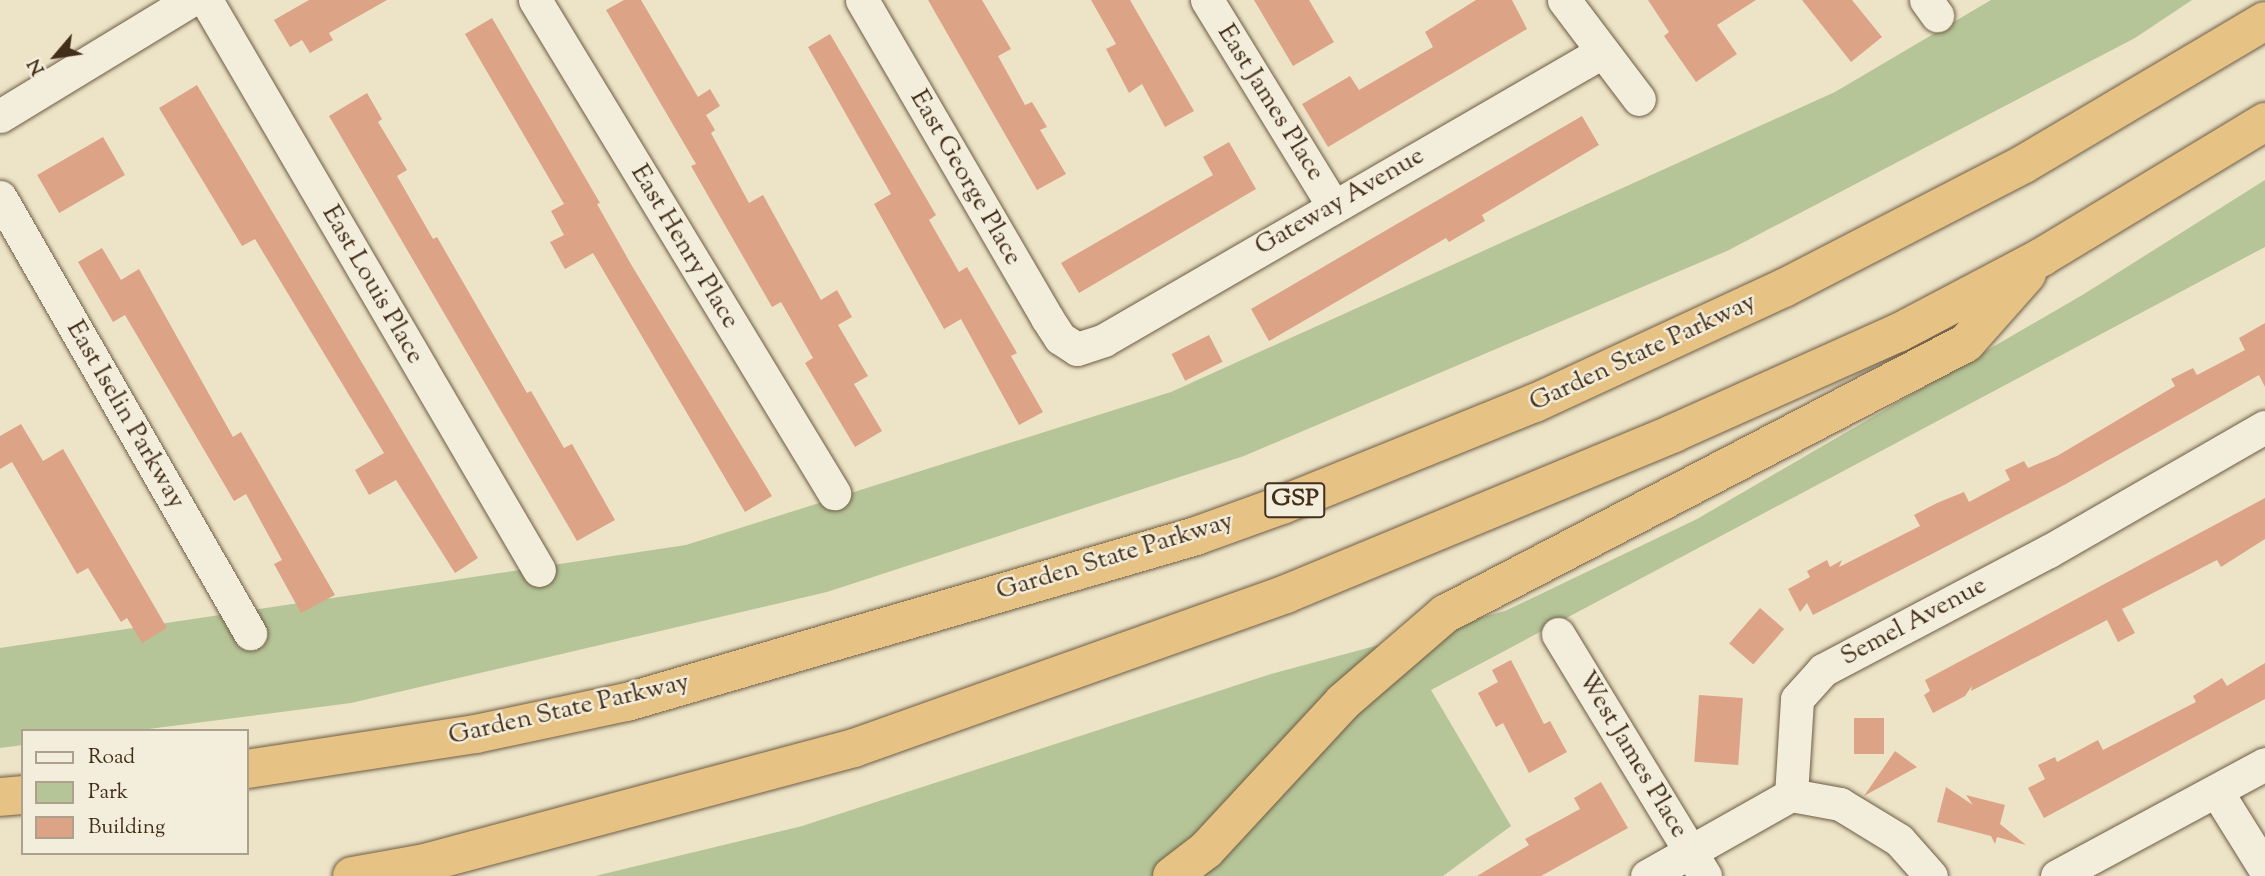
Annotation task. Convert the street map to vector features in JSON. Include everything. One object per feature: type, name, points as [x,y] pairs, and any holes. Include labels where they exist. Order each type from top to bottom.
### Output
[{"type":"highway","name":"Garden State Parkway","points":[[248,769],[476,734],[628,702],[1196,536],[1282,505],[1535,403],[1795,283],[2025,164],[2265,21]]},
{"type":"highway","points":[[352,876],[425,863],[854,748],[1286,594],[1674,433],[1898,333],[2042,257],[2265,122]]},
{"type":"highway","points":[[1172,876],[1206,850],[1343,702],[1445,614],[1966,342],[2042,257]]},
{"type":"highway","points":[[0,797],[21,795]]},
{"type":"street","points":[[0,116],[191,0]]},
{"type":"street","name":"East Louis Place","points":[[206,0],[539,570]]},
{"type":"street","name":"East Henry Place","points":[[535,0],[834,493]]},
{"type":"street","name":"East George Place","points":[[862,0],[1047,318],[1060,338],[1077,349]]},
{"type":"street","name":"East James Place","points":[[1207,0],[1334,206]]},
{"type":"street","points":[[1564,0],[1639,99]]},
{"type":"street","name":"Gateway Avenue","points":[[1077,349],[1104,340],[1602,52]]},
{"type":"street","name":"East Iselin Parkway","points":[[0,197],[250,633]]},
{"type":"street","name":"Semel Avenue","points":[[1791,795],[1797,699],[1823,670],[2049,551],[2265,426]]},
{"type":"street","name":"West James Place","points":[[1558,634],[1698,864]]},
{"type":"street","points":[[2057,876],[2265,764]]},
{"type":"street","points":[[2217,792],[2265,869]]},
{"type":"street","points":[[1647,876],[1698,864],[1791,795],[1839,804],[1852,811],[1899,840],[1931,876]]},
{"type":"green space","points":[[1991,0],[2192,0],[2135,38],[1727,251],[1244,456],[827,592],[351,703],[149,729],[21,729],[21,745],[0,748],[0,648],[686,545],[1171,392],[1835,92]]},
{"type":"green space","points":[[2265,180],[2265,247],[1431,690],[1511,826],[1443,876],[595,876],[802,826],[1271,674],[1505,611],[1697,519],[2084,294]]},
{"type":"building","points":[[309,0],[387,0],[329,33],[333,40],[310,53],[302,40],[290,47],[274,20]]},
{"type":"building","points":[[624,0],[641,0],[698,97],[710,89],[720,106],[706,115],[715,130],[711,133],[749,203],[763,195],[821,300],[837,290],[852,317],[838,325],[868,376],[854,384],[882,431],[855,447],[805,363],[813,358],[781,302],[772,307],[691,166],[696,164],[606,10]]},
{"type":"building","points":[[928,0],[982,0],[1011,49],[998,56],[1025,105],[1032,102],[1047,127],[1040,130],[1066,174],[1037,190]]},
{"type":"building","points":[[1091,0],[1130,0],[1194,111],[1165,127],[1142,84],[1129,93],[1106,49],[1116,44]]},
{"type":"building","points":[[1254,0],[1309,0],[1334,42],[1293,66]]},
{"type":"building","points":[[1476,0],[1512,0],[1527,29],[1328,147],[1302,104],[1350,76],[1359,90],[1433,47],[1425,32]]},
{"type":"building","points":[[1648,0],[1756,0],[1717,25],[1737,54],[1696,82],[1664,36],[1669,32]]},
{"type":"building","points":[[1802,0],[1852,0],[1882,37],[1851,62]]},
{"type":"building","points":[[492,18],[600,203],[597,204],[632,266],[772,496],[745,512],[593,253],[565,269],[550,242],[564,235],[551,211],[564,204],[465,34]]},
{"type":"building","points":[[830,34],[936,215],[929,220],[959,272],[967,267],[1017,353],[1011,356],[1043,412],[1019,425],[961,319],[944,329],[874,204],[891,194],[808,47]]},
{"type":"building","points":[[197,85],[478,558],[455,573],[396,480],[369,495],[355,470],[384,453],[255,239],[242,246],[159,108]]},
{"type":"building","points":[[367,93],[382,119],[378,122],[407,170],[397,176],[433,239],[437,237],[527,393],[531,391],[564,448],[572,444],[615,520],[577,541],[329,116]]},
{"type":"building","points":[[1582,116],[1599,145],[1482,215],[1485,221],[1449,242],[1446,238],[1269,341],[1251,309]]},
{"type":"building","points":[[103,137],[125,175],[59,213],[37,175]]},
{"type":"building","points":[[1229,142],[1256,189],[1079,293],[1061,263],[1213,175],[1203,157]]},
{"type":"building","points":[[102,248],[121,280],[139,269],[233,437],[241,432],[335,595],[301,613],[274,564],[282,560],[246,494],[234,501],[125,315],[113,322],[78,262]]},
{"type":"building","points":[[2265,323],[2265,387],[2259,375],[2066,484],[1926,557],[1813,615],[1807,603],[1800,612],[1788,589],[1810,577],[1807,571],[1827,560],[1830,567],[1842,560],[1839,567],[1920,526],[1914,515],[1937,503],[1964,492],[1969,502],[2010,480],[2005,470],[2024,461],[2028,468],[2057,456],[2175,386],[2171,379],[2193,368],[2197,375],[2245,350],[2239,338]]},
{"type":"building","points":[[1209,335],[1223,362],[1185,381],[1172,354]]},
{"type":"building","points":[[21,424],[43,461],[63,449],[167,628],[142,643],[127,618],[121,622],[88,568],[77,574],[12,462],[0,469],[0,436]]},
{"type":"building","points":[[2265,498],[2265,539],[2221,567],[2217,560],[2122,609],[2135,633],[2118,642],[2107,620],[1971,691],[1972,686],[1965,696],[1933,713],[1924,695],[1930,691],[1925,680]]},
{"type":"building","points":[[1760,608],[1784,629],[1753,664],[1729,643]]},
{"type":"building","points":[[1511,660],[1544,724],[1550,721],[1567,752],[1529,773],[1503,723],[1496,727],[1478,693],[1498,682],[1492,670]]},
{"type":"building","points":[[2265,663],[2265,699],[2044,818],[2028,788],[2045,779],[2038,765],[2055,757],[2057,762],[2098,740],[2103,750],[2196,702],[2193,696],[2222,678],[2227,686]]},
{"type":"building","points":[[1699,695],[1743,698],[1738,765],[1694,762]]},
{"type":"building","points":[[1854,718],[1884,718],[1884,754],[1854,754]]},
{"type":"building","points":[[1895,751],[1917,767],[1864,796]]},
{"type":"building","points":[[1601,782],[1628,828],[1541,876],[1477,876],[1529,845],[1525,839],[1580,809],[1574,798]]},
{"type":"building","points":[[1946,787],[1973,805],[1966,795],[2005,805],[2000,824],[2026,845],[1997,837],[1995,844],[1991,836],[1937,822]]}]
